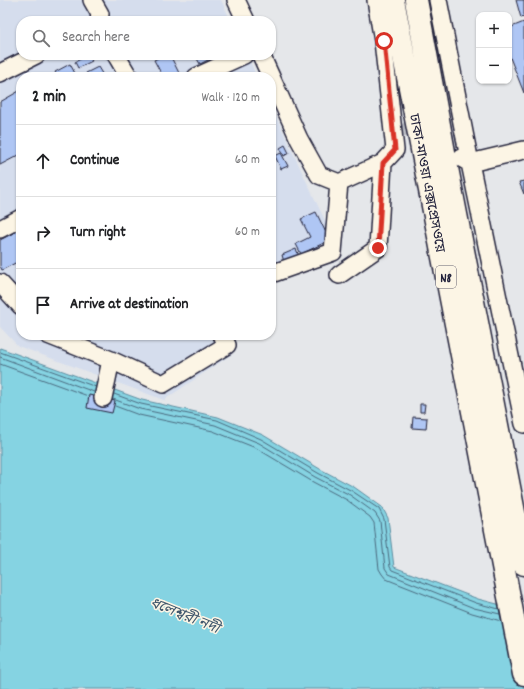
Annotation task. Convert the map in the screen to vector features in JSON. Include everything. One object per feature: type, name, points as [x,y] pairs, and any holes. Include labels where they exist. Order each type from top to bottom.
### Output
[{"type":"highway","name":"ঢাকা-মাওয়া এক্সপ্রেসওয়ে","points":[[393,0],[516,556]]},
{"type":"highway","name":"ঢাকা-মাওয়া এক্সপ্রেসওয়ে","points":[[416,0],[516,556]]},
{"type":"highway","name":"N8","points":[[516,556],[524,674]]},
{"type":"street","points":[[92,0],[100,16]]},
{"type":"street","points":[[236,0],[244,16]]},
{"type":"street","points":[[276,88],[299,140],[319,175],[339,183],[383,163],[395,150],[397,122],[376,0]]},
{"type":"street","points":[[438,0],[463,159],[524,424]]},
{"type":"street","points":[[0,73],[26,60]]},
{"type":"street","points":[[119,60],[126,72]]},
{"type":"street","points":[[207,72],[233,60]]},
{"type":"street","points":[[263,60],[269,72]]},
{"type":"street","points":[[463,159],[524,150]]},
{"type":"street","points":[[339,275],[378,248],[383,163]]},
{"type":"street","points":[[276,272],[333,252],[339,183]]},
{"type":"street","points":[[0,229],[16,221]]},
{"type":"street","points":[[0,283],[16,301]]},
{"type":"street","points":[[61,340],[111,360],[163,384],[227,345],[224,340]]},
{"type":"street","points":[[103,398],[111,360]]},
{"type":"shaded area","points":[[0,0],[221,0],[229,16],[16,16],[16,60],[249,60],[255,72],[16,72],[16,340],[228,340],[232,354],[164,400],[18,346],[0,327]]},
{"type":"shaded area","points":[[276,117],[336,244],[276,269]]},
{"type":"water","name":"ধলেশ্বরী নদী","points":[[0,348],[142,400],[218,417],[263,435],[320,469],[354,487],[382,507],[388,518],[394,567],[478,599],[524,611],[524,689],[0,689]]},
{"type":"building","points":[[516,0],[524,0],[524,17],[521,18]]},
{"type":"building","points":[[524,22],[524,93],[512,63],[512,27]]},
{"type":"building","points":[[79,60],[92,61],[78,68],[75,62]]},
{"type":"building","points":[[154,60],[172,60],[178,72],[160,72]]},
{"type":"building","points":[[198,60],[208,60],[200,64]]},
{"type":"building","points":[[70,64],[74,72],[55,72]]},
{"type":"building","points":[[98,67],[101,72],[88,72]]},
{"type":"building","points":[[16,93],[16,157],[0,165],[0,102]]},
{"type":"building","points":[[285,145],[289,153],[284,156],[280,148]]},
{"type":"building","points":[[281,153],[288,166],[281,169],[276,156]]},
{"type":"building","points":[[524,181],[524,194],[519,182]]},
{"type":"building","points":[[316,212],[328,237],[326,242],[301,254],[296,244],[310,237],[301,219]]},
{"type":"building","points":[[16,232],[16,263],[2,270],[0,266],[0,240]]},
{"type":"building","points":[[296,249],[299,256],[284,262],[282,255]]},
{"type":"building","points":[[89,395],[115,401],[112,413],[87,408]]},
{"type":"building","points":[[420,404],[425,404],[424,412],[420,412]]},
{"type":"building","points":[[413,417],[427,418],[426,429],[412,428]]},
{"type":"tunnel","points":[[402,125],[426,139]]},
{"type":"route","points":[[378,248],[383,163],[395,150],[384,41]]}]
